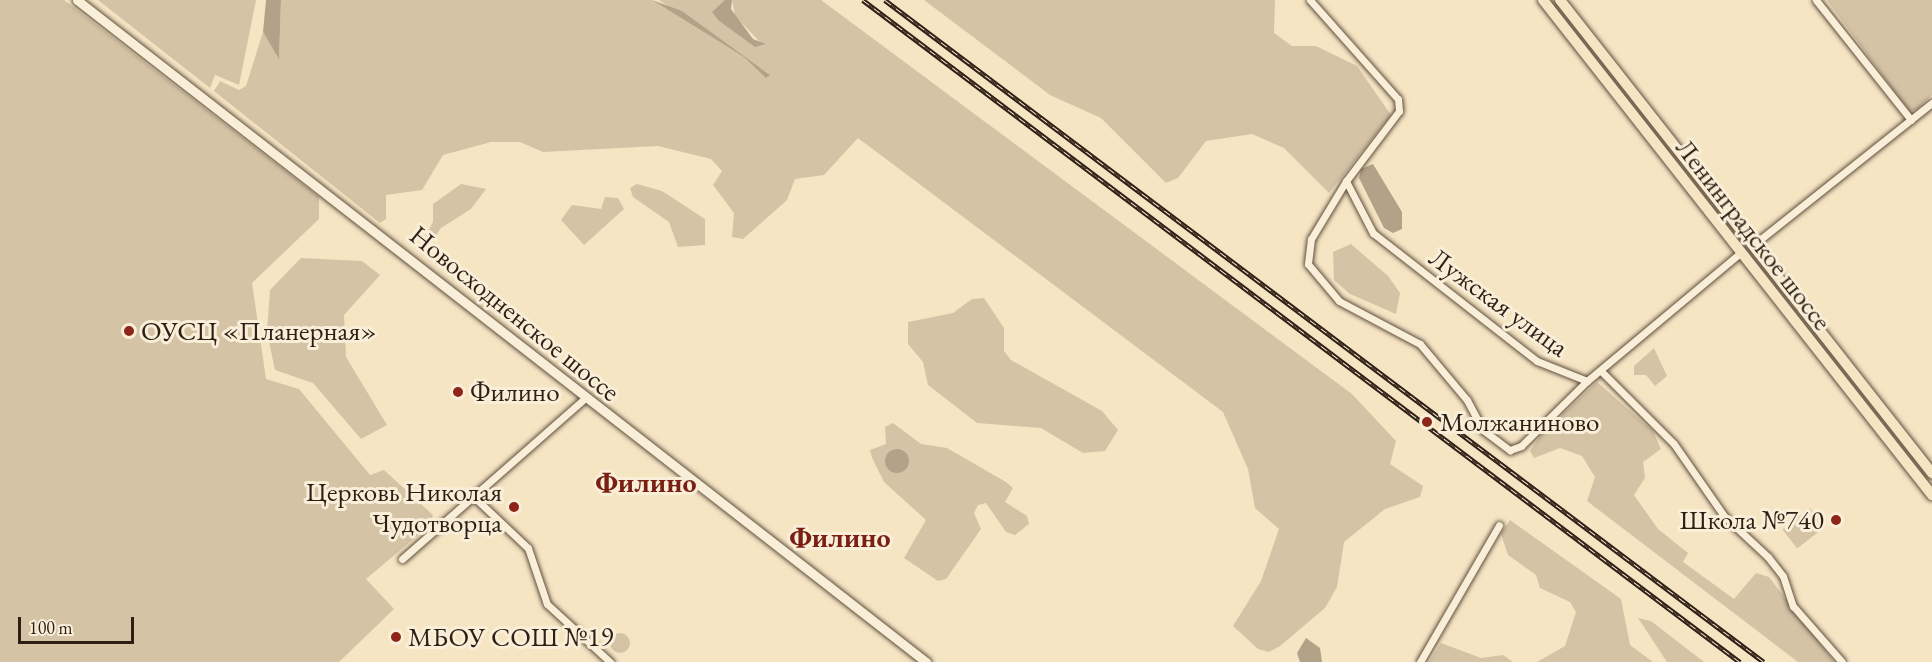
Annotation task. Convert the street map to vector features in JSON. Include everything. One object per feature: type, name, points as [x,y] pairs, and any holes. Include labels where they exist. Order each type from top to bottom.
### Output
[{"type":"highway","name":"Ленинградское шоссе","points":[[1543,0],[1932,495]]},
{"type":"highway","name":"Ленинградское шоссе","points":[[1560,0],[1932,473]]},
{"type":"main road","name":"Новосходненское шоссе","points":[[77,0],[926,662]]},
{"type":"street","name":"Лужская улица","points":[[1310,0],[1398,99],[1399,111],[1346,181],[1311,239],[1308,264],[1340,301],[1420,344],[1491,439],[1510,450],[1521,446],[1587,381],[1537,362],[1399,256],[1372,233],[1346,181]]},
{"type":"street","points":[[1816,0],[1911,120]]},
{"type":"street","points":[[1752,246],[1932,103]]},
{"type":"street","points":[[1587,381],[1740,253]]},
{"type":"street","points":[[1601,371],[1674,444],[1724,516],[1768,557],[1783,576],[1793,606],[1842,662]]},
{"type":"street","points":[[402,559],[585,398]]},
{"type":"street","points":[[474,496],[528,548],[547,604],[610,662]]},
{"type":"street","points":[[1420,662],[1499,525]]},
{"type":"shaded area","name":"ОУСЦ «Планерная»","points":[[0,0],[64,0],[319,197],[319,219],[252,283],[266,379],[299,389],[370,475],[384,470],[433,515],[430,525],[366,579],[394,609],[339,662],[0,662]]},
{"type":"shaded area","points":[[98,0],[256,0],[239,85],[215,75],[210,88]]},
{"type":"shaded area","points":[[266,0],[281,0],[279,59],[263,32]]},
{"type":"shaded area","points":[[281,0],[652,0],[741,55],[659,0],[725,0],[719,21],[749,42],[761,43],[735,16],[732,0],[821,0],[1352,394],[1396,441],[1390,464],[1423,486],[1420,497],[1385,509],[1344,542],[1337,587],[1325,608],[1280,646],[1269,652],[1258,649],[1233,626],[1261,581],[1279,529],[1255,508],[1248,469],[1223,412],[858,138],[824,175],[795,179],[787,200],[743,239],[732,237],[734,213],[713,185],[722,171],[711,159],[658,146],[543,152],[520,142],[491,142],[443,155],[422,190],[386,195],[386,219],[380,223],[214,91],[220,81],[239,90],[246,86],[263,32],[279,58]],"holes":[[[745,58],[769,74],[766,77]]]},
{"type":"shaded area","points":[[652,0],[682,11],[770,75],[766,78],[744,57]]},
{"type":"shaded area","points":[[725,0],[732,0],[731,9],[753,39],[766,44],[755,47],[719,21],[712,12]]},
{"type":"shaded area","points":[[924,0],[1275,0],[1274,33],[1292,46],[1316,46],[1357,66],[1391,115],[1329,193],[1284,148],[1252,134],[1206,141],[1178,178],[1166,183],[1101,118],[1050,95]]},
{"type":"shaded area","points":[[1827,0],[1932,0],[1932,95],[1916,110],[1909,111]]},
{"type":"shaded area","points":[[1373,164],[1402,212],[1402,229],[1393,233],[1384,228],[1359,178],[1361,169]]},
{"type":"shaded area","points":[[461,184],[486,189],[471,209],[441,228],[425,252],[421,245],[433,222],[433,204]]},
{"type":"shaded area","points":[[637,184],[662,191],[705,219],[705,245],[678,247],[669,222],[633,197],[630,188]]},
{"type":"shaded area","points":[[605,197],[618,198],[624,209],[584,245],[561,220],[572,205],[601,209]]},
{"type":"shaded area","points":[[1351,244],[1388,276],[1400,293],[1396,314],[1350,294],[1334,280],[1333,252]]},
{"type":"shaded area","points":[[301,258],[362,261],[380,275],[344,315],[346,357],[387,425],[361,439],[313,383],[275,370],[267,332],[270,290]]},
{"type":"shaded area","points":[[984,298],[1004,328],[1004,351],[1011,360],[1102,411],[1118,430],[1105,451],[1083,453],[1041,428],[977,423],[928,385],[923,362],[908,344],[908,322],[953,313],[972,299]]},
{"type":"shaded area","points":[[1654,348],[1667,376],[1655,386],[1646,375],[1634,375],[1634,366]]},
{"type":"shaded area","points":[[1597,382],[1653,431],[1661,449],[1643,462],[1645,478],[1634,495],[1658,529],[1688,553],[1683,562],[1734,599],[1756,573],[1769,577],[1834,662],[1798,662],[1587,501],[1595,477],[1582,456],[1560,448],[1534,458],[1530,451],[1540,436]]},
{"type":"shaded area","points":[[893,423],[921,444],[947,448],[1006,482],[1013,488],[1005,502],[1027,516],[1029,524],[1015,535],[1006,532],[986,503],[978,505],[974,513],[981,529],[946,579],[938,581],[904,558],[926,520],[884,482],[870,450],[886,444],[885,427]]},
{"type":"shaded area","points":[[897,449],[902,450],[908,456],[908,466],[902,472],[897,473],[892,472],[886,466],[885,461],[886,456],[892,450]]},
{"type":"shaded area","points":[[1810,508],[1825,527],[1797,548],[1782,530]]},
{"type":"shaded area","points":[[1510,520],[1621,599],[1630,645],[1653,662],[1537,662],[1565,646],[1576,612],[1570,602],[1540,588],[1536,575],[1508,555],[1501,534]]},
{"type":"shaded area","points":[[1638,618],[1651,621],[1704,662],[1667,662]]},
{"type":"shaded area","points":[[616,633],[624,633],[630,639],[630,647],[624,653],[616,653],[610,647],[610,639]]},
{"type":"shaded area","points":[[1306,638],[1320,648],[1322,662],[1300,662],[1297,653]]},
{"type":"shaded area","points":[[1441,643],[1481,658],[1503,655],[1513,662],[1429,662]]},
{"type":"railway","points":[[863,0],[1740,662]]},
{"type":"railway","points":[[885,0],[1764,662]]},
{"type":"place","name":"ОУСЦ «Планерная»","points":[[129,331]]},
{"type":"place","name":"Филино","points":[[458,392]]},
{"type":"place","name":"Молжаниново","points":[[1427,422]]},
{"type":"place","name":"Церковь Николая Чудотворца","points":[[514,507]]},
{"type":"place","name":"Школа №740","points":[[1836,520]]},
{"type":"place","name":"МБОУ СОШ №19","points":[[396,637]]},
{"type":"district","name":"Филино","points":[[646,482]]},
{"type":"district","name":"Филино","points":[[840,537]]}]
